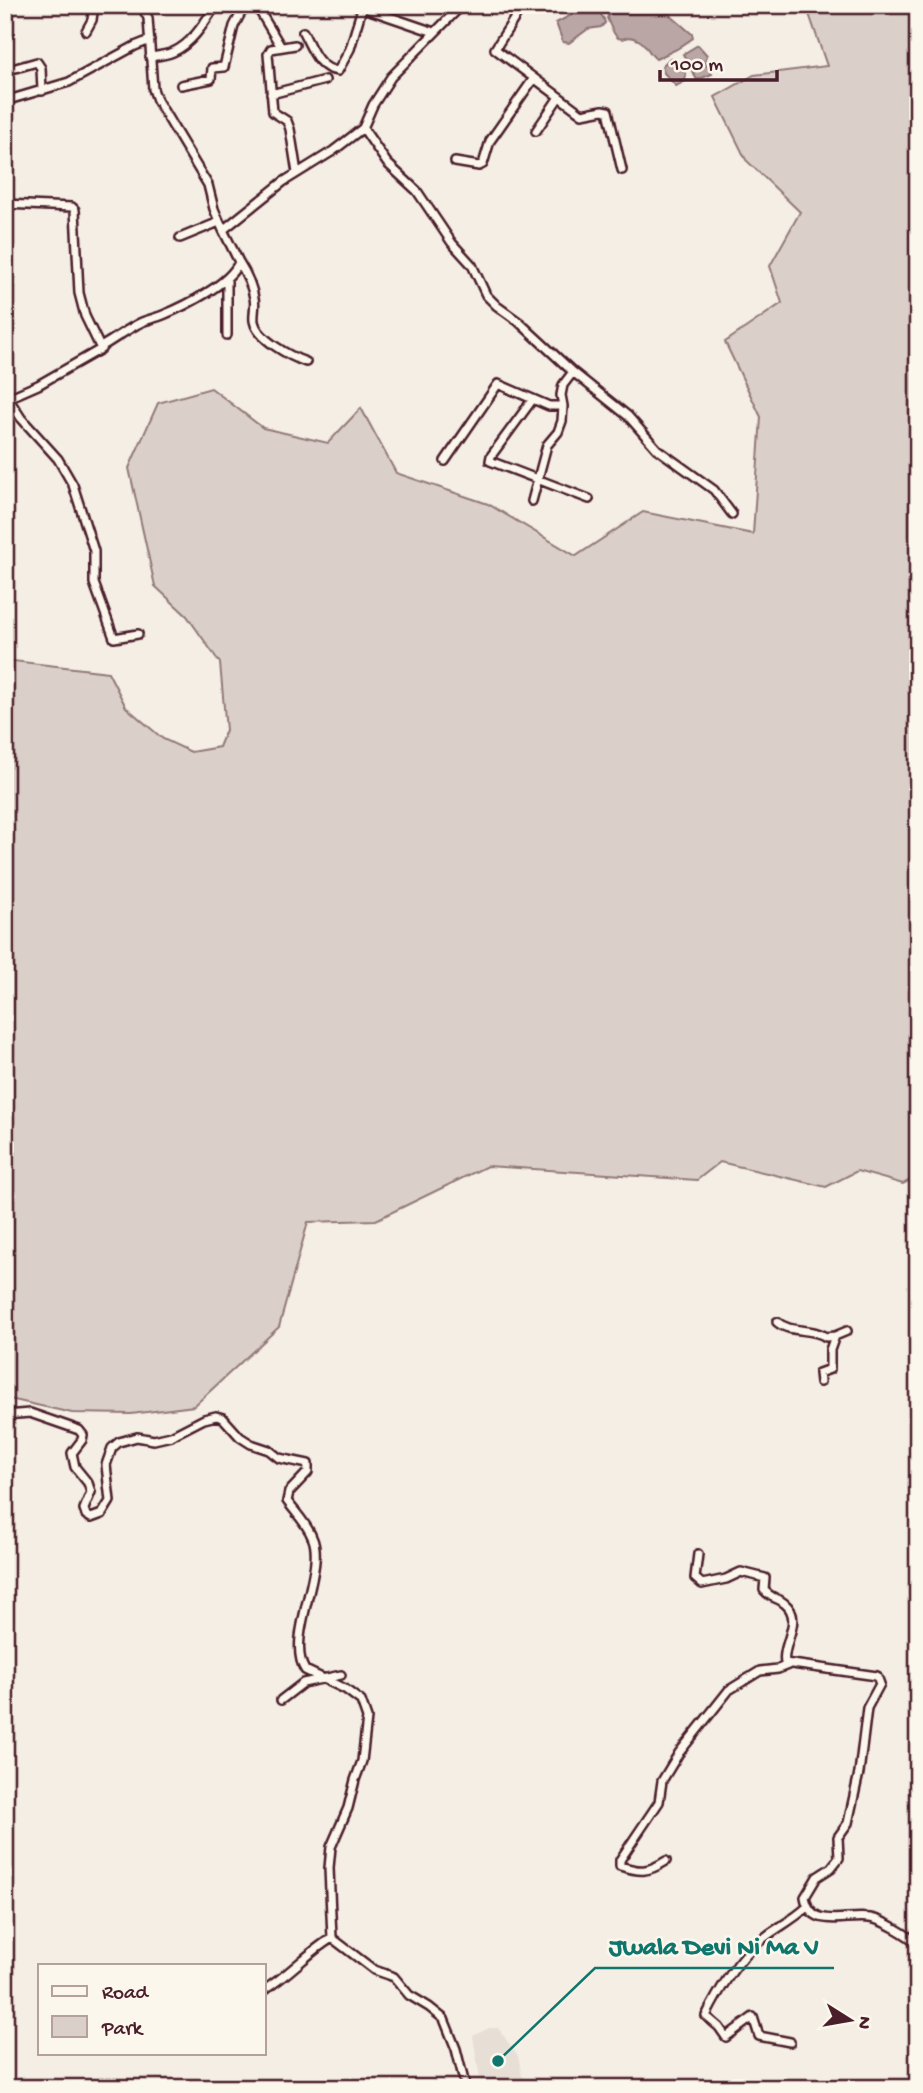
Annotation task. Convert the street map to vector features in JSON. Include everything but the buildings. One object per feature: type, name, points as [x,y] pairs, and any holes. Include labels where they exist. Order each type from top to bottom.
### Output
[{"type":"street","points":[[86,31],[92,20],[94,5]]},
{"type":"street","points":[[141,5],[148,18],[153,89],[208,185],[219,222],[246,272],[254,298],[254,320],[257,328],[290,357],[306,362]]},
{"type":"street","points":[[150,57],[171,53],[183,46],[204,24],[216,5]]},
{"type":"street","points":[[223,230],[283,182],[363,128],[373,105],[391,77],[462,5]]},
{"type":"street","points":[[523,5],[495,50],[582,114],[608,111],[622,170]]},
{"type":"street","points":[[303,33],[323,66],[335,72],[350,49],[358,6],[434,32]]},
{"type":"street","points":[[181,85],[211,79],[212,68],[224,66],[234,26],[242,11],[253,8],[259,10],[281,47]]},
{"type":"street","points":[[5,101],[77,78],[150,40]]},
{"type":"street","points":[[295,45],[271,49],[268,54],[273,113],[284,117],[290,129],[297,173]]},
{"type":"street","points":[[5,71],[37,62],[41,68],[42,91]]},
{"type":"street","points":[[455,162],[479,166],[483,164],[490,141],[534,78]]},
{"type":"street","points":[[271,94],[326,80]]},
{"type":"street","points":[[536,131],[559,97]]},
{"type":"street","points":[[363,128],[387,163],[417,191],[452,243],[472,265],[486,295],[573,372],[628,416],[657,449],[714,490],[732,514]]},
{"type":"street","points":[[5,204],[72,207],[75,210],[79,293],[85,316],[101,349]]},
{"type":"street","points":[[180,238],[219,222]]},
{"type":"street","points":[[138,634],[114,638],[94,583],[94,551],[73,485],[58,459],[6,397],[38,385],[142,322],[190,302],[227,278],[236,270],[239,262]]},
{"type":"street","points":[[227,278],[227,335]]},
{"type":"street","points":[[532,501],[547,445],[558,432],[562,421],[563,385],[573,372]]},
{"type":"street","points":[[445,461],[498,384],[549,406],[563,406]]},
{"type":"street","points":[[533,398],[490,461],[589,499]]},
{"type":"street","points":[[777,1322],[782,1326],[806,1332],[818,1332],[826,1337],[847,1331]]},
{"type":"street","points":[[820,1382],[819,1373],[831,1369],[831,1350],[835,1336]]},
{"type":"street","points":[[5,1415],[30,1413],[79,1430],[83,1435],[82,1440],[72,1453],[75,1466],[88,1483],[91,1492],[84,1509],[86,1515],[91,1518],[102,1514],[110,1501],[106,1465],[112,1448],[120,1442],[137,1437],[154,1440],[172,1436],[204,1419],[216,1416],[223,1418],[240,1437],[251,1444],[269,1450],[279,1458],[307,1464],[308,1472],[289,1492],[287,1501],[313,1538],[315,1550],[304,1612],[300,1659],[305,1670],[345,1689],[361,1701],[367,1718],[362,1761],[348,1808],[331,1847],[329,1868],[332,1938],[374,1970],[394,1977],[409,1995],[444,2019],[456,2049],[465,2085],[470,2088]]},
{"type":"street","points":[[698,1554],[695,1578],[702,1584],[741,1573],[765,1577],[764,1590],[771,1598],[783,1602],[792,1616],[792,1632],[785,1646],[784,1660],[788,1665]]},
{"type":"street","points":[[666,1861],[643,1871],[620,1866],[620,1860],[659,1802],[662,1781],[679,1753],[729,1690],[760,1671],[788,1665],[877,1676],[880,1684],[867,1708],[859,1773],[848,1823],[838,1837],[839,1858],[831,1868],[817,1877],[805,1897],[807,1907],[818,1917],[838,1920],[868,1917],[881,1921],[918,1944]]},
{"type":"street","points":[[281,1700],[303,1683],[341,1675]]},
{"type":"street","points":[[790,2042],[759,2036],[753,2017],[726,2037],[706,2016],[715,1998],[749,1950],[807,1907]]},
{"type":"street","points":[[266,1989],[280,1980],[316,1947],[332,1938]]},
{"type":"shaded area","points":[[594,5],[605,23],[601,27],[588,29],[569,43],[563,42],[556,23]]},
{"type":"shaded area","points":[[624,5],[662,5],[693,38],[656,59],[640,41],[629,37],[619,39],[616,36],[607,18],[609,13]]},
{"type":"shaded area","points":[[698,45],[707,55],[705,62],[712,74],[697,80],[683,54]]},
{"type":"shaded area","points":[[669,59],[675,59],[686,74],[685,81],[676,86],[664,73],[662,66]]},
{"type":"shaded area","points":[[489,2028],[498,2028],[518,2056],[522,2076],[530,2084],[527,2088],[486,2088],[481,2085],[473,2036]]},
{"type":"green space","points":[[806,5],[903,5],[918,16],[918,1176],[903,1184],[857,1171],[826,1187],[720,1162],[697,1180],[487,1166],[376,1220],[308,1222],[279,1327],[194,1406],[131,1414],[72,1413],[5,1398],[5,660],[108,672],[126,707],[163,739],[191,752],[219,747],[226,730],[220,663],[187,616],[155,586],[129,468],[158,403],[211,388],[263,428],[328,443],[361,408],[396,473],[488,504],[576,556],[643,512],[753,534],[761,417],[725,342],[782,303],[770,266],[800,212],[746,160],[715,97],[754,75],[827,66]]},
{"type":"place","name":"Jwala Devi Ni Ma V","points":[[498,2061]]}]
